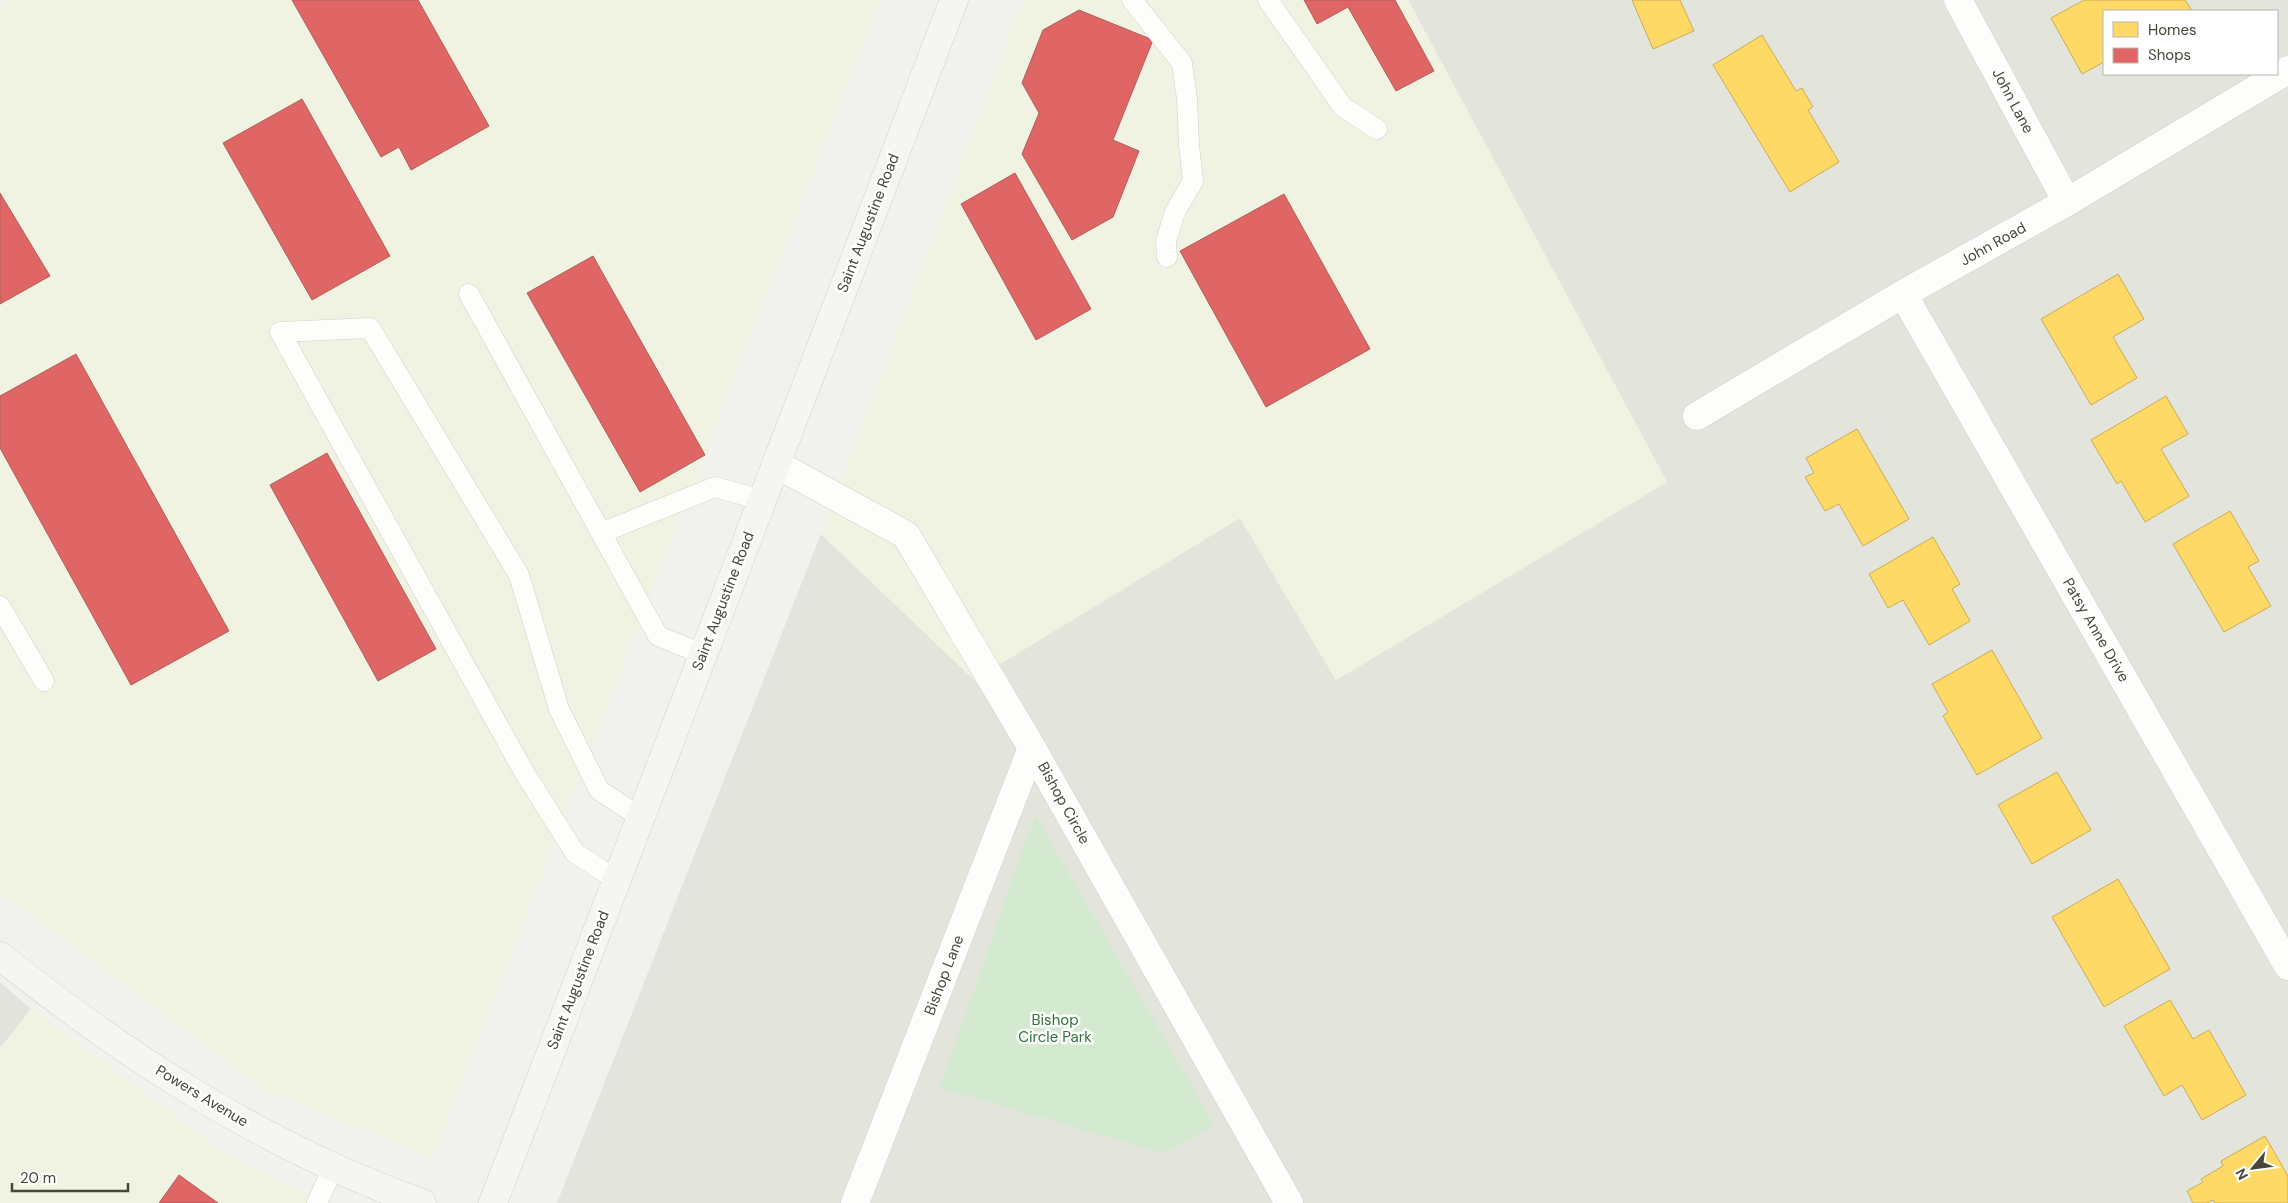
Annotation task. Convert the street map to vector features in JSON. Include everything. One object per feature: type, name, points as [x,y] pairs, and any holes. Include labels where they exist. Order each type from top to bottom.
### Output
[{"type":"main road","name":"Saint Augustine Road","points":[[493,1203],[954,0]]},
{"type":"main road","name":"Powers Avenue","points":[[0,956],[61,1004],[154,1068],[219,1108],[334,1166],[422,1203]]},
{"type":"street","name":"John Lane","points":[[1958,0],[2067,202]]},
{"type":"street","name":"John Road","points":[[1697,416],[1903,294],[2067,202],[2288,70]]},
{"type":"street","name":"Patsy Anne Drive","points":[[1903,294],[2288,966]]},
{"type":"street","name":"Bishop Circle","points":[[776,464],[906,535],[1032,748],[1289,1203]]},
{"type":"street","name":"Bishop Lane","points":[[855,1203],[1032,748]]},
{"type":"lane","points":[[1132,0],[1182,63],[1187,99],[1193,181],[1176,212],[1166,241],[1167,257]]},
{"type":"lane","points":[[1268,0],[1343,107],[1377,129]]},
{"type":"lane","points":[[469,294],[658,636],[703,654]]},
{"type":"lane","points":[[617,880],[575,853],[524,772],[280,332],[370,328],[519,575],[559,709],[599,790],[640,817]]},
{"type":"lane","points":[[601,533],[715,487],[762,500]]},
{"type":"lane","points":[[0,606],[44,680]]},
{"type":"lane","points":[[317,1203],[334,1166]]},
{"type":"shaded area","points":[[8,0],[880,0],[433,1157],[267,1091],[0,891],[0,5]]},
{"type":"shaded area","points":[[1023,0],[1408,0],[1667,482],[1336,680],[1240,518],[974,680],[821,534]]},
{"type":"shaded area","points":[[1408,0],[2288,0],[2288,1203],[557,1203],[821,534],[974,679],[1240,518],[1336,680],[1667,482]]},
{"type":"shaded area","points":[[0,982],[31,1009],[0,1048]]},
{"type":"shaded area","points":[[31,1009],[231,1157],[319,1203],[0,1203],[0,1048]]},
{"type":"green space","name":"Bishop Circle Park","points":[[1035,815],[1214,1124],[1166,1154],[940,1088]]},
{"type":"building: Homes","points":[[1632,0],[1680,0],[1694,31],[1653,49]]},
{"type":"building: Homes","points":[[2084,0],[2185,0],[2191,10],[2103,10],[2103,63],[2082,74],[2051,18]]},
{"type":"building: Homes","points":[[1762,35],[1796,91],[1802,88],[1813,107],[1808,110],[1839,162],[1790,192],[1713,65]]},
{"type":"building: Homes","points":[[2118,274],[2144,319],[2113,337],[2137,378],[2091,405],[2041,319]]},
{"type":"building: Homes","points":[[2166,396],[2188,434],[2161,449],[2189,496],[2145,522],[2121,481],[2117,484],[2091,440]]},
{"type":"building: Homes","points":[[1857,429],[1909,519],[1863,546],[1839,504],[1825,511],[1805,477],[1814,473],[1806,458]]},
{"type":"building: Homes","points":[[2230,511],[2259,561],[2248,567],[2271,606],[2224,632],[2173,544]]},
{"type":"building: Homes","points":[[1933,537],[1960,584],[1952,589],[1970,621],[1929,645],[1903,600],[1888,608],[1869,574]]},
{"type":"building: Homes","points":[[1992,650],[2042,738],[1977,775],[1943,716],[1948,712],[1932,684]]},
{"type":"building: Homes","points":[[2057,772],[2091,830],[2032,864],[1998,805]]},
{"type":"building: Homes","points":[[2118,879],[2170,969],[2104,1007],[2052,917]]},
{"type":"building: Homes","points":[[2170,1000],[2193,1039],[2209,1030],[2246,1095],[2202,1120],[2182,1085],[2164,1096],[2124,1026]]},
{"type":"building: Homes","points":[[2265,1136],[2288,1176],[2288,1203],[2215,1203],[2213,1200],[2207,1203],[2193,1203],[2187,1191],[2203,1182],[2201,1179],[2223,1166],[2221,1161]]},
{"type":"building: Shops","points":[[292,0],[418,0],[489,126],[411,170],[399,147],[381,157]]},
{"type":"building: Shops","points":[[1304,0],[1395,0],[1434,71],[1396,91],[1348,7],[1317,24]]},
{"type":"building: Shops","points":[[1079,10],[1153,40],[1113,140],[1139,151],[1113,217],[1072,240],[1022,154],[1039,113],[1022,83],[1043,30]]},
{"type":"building: Shops","points":[[302,99],[390,256],[312,300],[223,143]]},
{"type":"building: Shops","points":[[1015,173],[1091,309],[1036,340],[961,204]]},
{"type":"building: Shops","points":[[0,193],[50,276],[0,304]]},
{"type":"building: Shops","points":[[1284,194],[1370,349],[1266,407],[1180,251]]},
{"type":"building: Shops","points":[[593,256],[705,455],[640,492],[527,293]]},
{"type":"building: Shops","points":[[76,354],[229,631],[131,685],[0,448],[0,396]]},
{"type":"building: Shops","points":[[327,453],[436,649],[378,681],[270,485]]},
{"type":"building: Shops","points":[[179,1175],[218,1203],[159,1203]]}]
